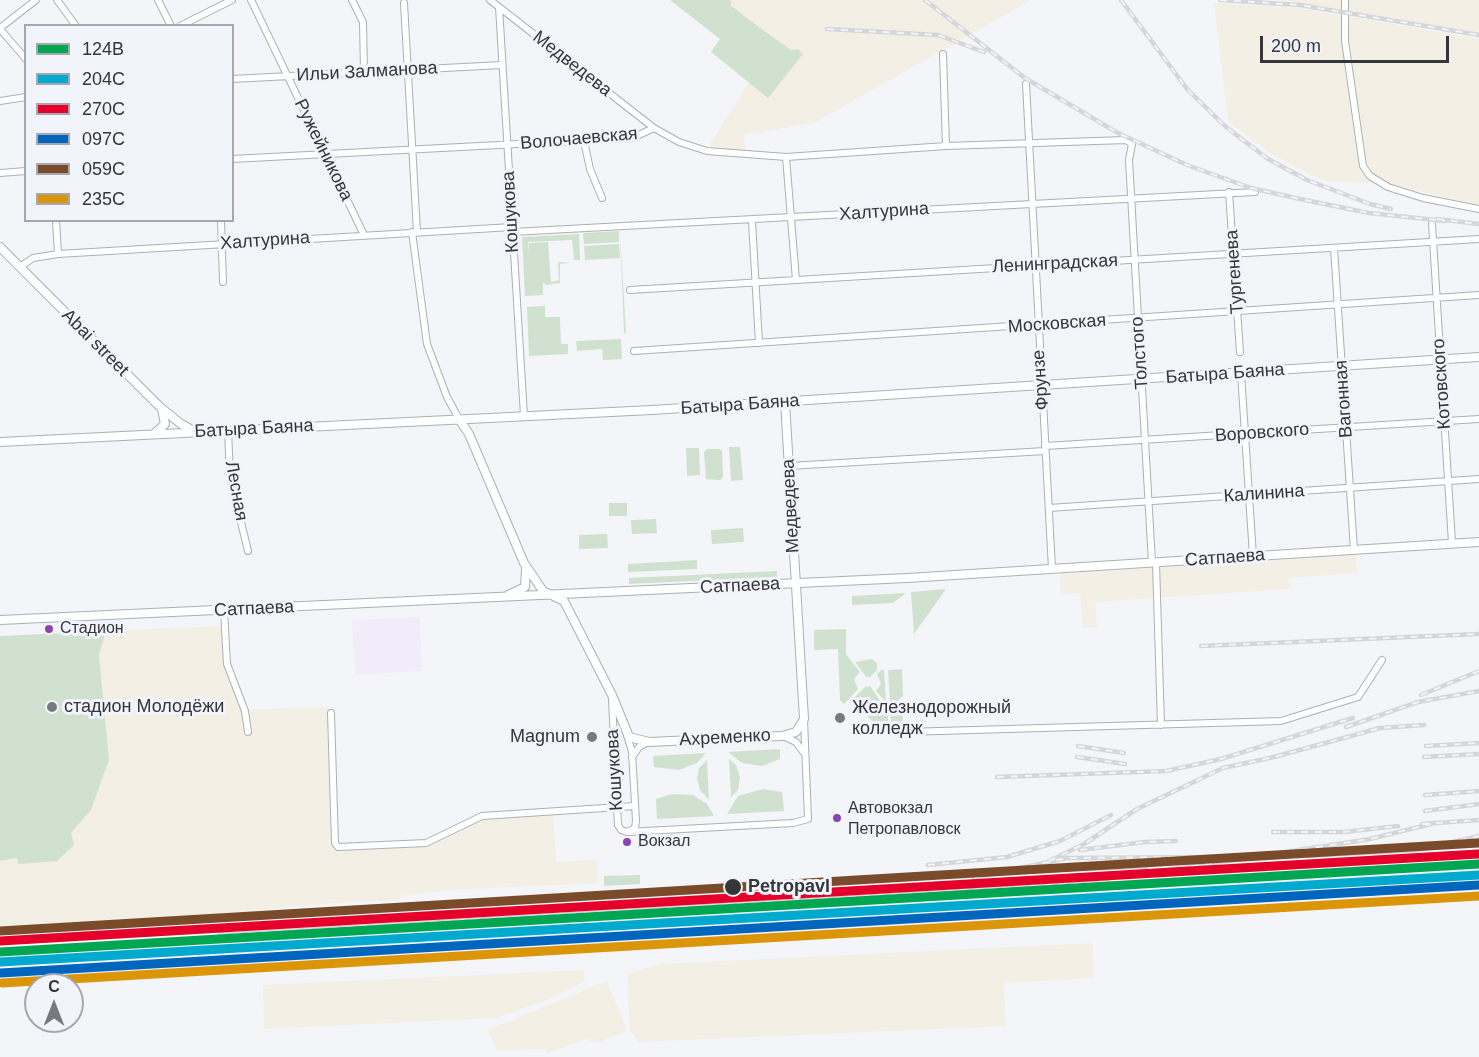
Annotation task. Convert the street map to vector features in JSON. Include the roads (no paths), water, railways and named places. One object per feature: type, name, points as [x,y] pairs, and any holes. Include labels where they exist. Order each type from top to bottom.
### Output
[{"type":"street","points":[[24,57],[0,29],[36,0]]},
{"type":"street","points":[[57,0],[75,24]]},
{"type":"street","points":[[158,0],[170,24]]},
{"type":"street","points":[[184,24],[232,0]]},
{"type":"street","name":"Ружейникова","points":[[251,0],[364,235]]},
{"type":"street","points":[[352,0],[363,22],[364,72]]},
{"type":"street","name":"Медведева","points":[[490,0],[654,128]]},
{"type":"street","points":[[1345,0],[1345,41],[1363,166],[1370,176],[1388,187],[1423,198],[1479,209]]},
{"type":"street","points":[[405,3],[415,232],[427,344],[447,398],[459,420]]},
{"type":"street","name":"Кошукова","points":[[499,7],[524,416]]},
{"type":"street","points":[[944,54],[946,146]]},
{"type":"street","name":"Ильи Залманова","points":[[234,80],[502,65]]},
{"type":"street","name":"Фрунзе","points":[[1026,84],[1037,326],[1052,569]]},
{"type":"street","points":[[0,101],[24,97]]},
{"type":"street","name":"Волочаевская","points":[[234,159],[639,137],[654,128],[679,142],[707,151],[786,157],[946,146],[1122,140],[1132,144]]},
{"type":"street","points":[[584,141],[590,168],[602,198]]},
{"type":"street","name":"Толстого","points":[[1132,144],[1129,160],[1154,563],[1161,725]]},
{"type":"street","points":[[786,157],[796,280]]},
{"type":"street","points":[[0,172],[24,171]]},
{"type":"street","name":"Тургенева","points":[[1229,192],[1240,352]]},
{"type":"street","name":"Халтурина","points":[[20,267],[36,257],[58,254],[364,235],[752,221],[1131,197],[1255,192]]},
{"type":"street","points":[[752,221],[759,343]]},
{"type":"street","points":[[56,222],[58,254]]},
{"type":"street","points":[[220,222],[223,282]]},
{"type":"street","name":"Котовского","points":[[1432,224],[1452,543]]},
{"type":"street","name":"Ленинградская","points":[[630,290],[1479,239]]},
{"type":"street","name":"Abai street","points":[[0,247],[159,406],[181,424],[197,432]]},
{"type":"street","name":"Вагонная","points":[[1334,248],[1354,550]]},
{"type":"street","name":"Московская","points":[[634,351],[1479,296]]},
{"type":"street","name":"Батыра Баяна","points":[[0,442],[785,402],[1479,357]]},
{"type":"street","points":[[1241,373],[1253,556]]},
{"type":"street","name":"Медведева","points":[[785,402],[804,719]]},
{"type":"street","points":[[149,434],[165,426],[165,417],[159,406]]},
{"type":"street","points":[[469,434],[467,423],[477,419]]},
{"type":"street","name":"Воровского","points":[[789,466],[1479,419]]},
{"type":"street","name":"Кошукова","points":[[459,420],[469,434],[524,563],[545,592],[558,596],[565,604],[612,695],[627,734],[632,758],[636,825],[627,832],[618,826],[612,695]]},
{"type":"street","name":"Лесная","points":[[228,430],[230,477],[248,551]]},
{"type":"street","name":"Калинина","points":[[1049,508],[1479,479]]},
{"type":"street","name":"Сатпаева","points":[[0,620],[796,584],[1479,542]]},
{"type":"street","points":[[497,598],[517,593],[525,587],[527,582],[524,563]]},
{"type":"street","points":[[526,598],[536,592],[534,579]]},
{"type":"street","points":[[224,610],[227,664],[245,711],[248,732]]},
{"type":"street","points":[[905,732],[1281,721],[1358,697],[1382,660]]},
{"type":"street","points":[[331,713],[335,843],[338,847],[426,843],[482,816],[635,806]]},
{"type":"street","points":[[627,832],[793,823],[808,819],[804,719]]},
{"type":"street","name":"Ахременко","points":[[638,741],[782,736],[796,732],[804,719]]},
{"type":"street","name":"Кошукова","points":[[627,734],[638,741]]},
{"type":"street","points":[[782,736],[800,745],[807,757]]},
{"type":"street","points":[[632,758],[639,747],[649,742]]},
{"type":"railway","points":[[925,0],[1025,78],[1118,133],[1187,165],[1251,188],[1300,199],[1369,213],[1445,221]]},
{"type":"railway","points":[[1121,0],[1187,89],[1226,127],[1268,159],[1307,180],[1370,204],[1391,209]]},
{"type":"railway","points":[[1220,0],[1300,5],[1479,35]]},
{"type":"railway","points":[[827,29],[938,35],[984,52]]},
{"type":"railway","points":[[1437,219],[1479,224]]},
{"type":"railway","points":[[1201,646],[1479,634]]},
{"type":"railway","points":[[1421,695],[1479,671]]},
{"type":"railway","points":[[1346,727],[1418,702],[1479,691]]},
{"type":"railway","points":[[997,777],[1166,771],[1221,759],[1353,718]]},
{"type":"railway","points":[[1049,861],[1084,844],[1137,809],[1223,768],[1274,757],[1380,728],[1424,725]]},
{"type":"railway","points":[[1426,746],[1479,743]]},
{"type":"railway","points":[[1078,746],[1124,753]]},
{"type":"railway","points":[[1424,757],[1479,754]]},
{"type":"railway","points":[[1077,757],[1125,764]]},
{"type":"railway","points":[[1425,795],[1479,791]]},
{"type":"railway","points":[[1425,811],[1479,804]]},
{"type":"railway","points":[[928,865],[1007,857],[1060,841],[1111,815]]},
{"type":"railway","points":[[1422,824],[1479,820]]},
{"type":"railway","points":[[1136,875],[1370,839],[1431,824]]},
{"type":"railway","points":[[1273,832],[1344,832],[1398,826]]},
{"type":"railway","points":[[1307,856],[1417,850],[1479,836]]},
{"type":"railway","points":[[1080,850],[1145,842],[1176,841]]},
{"type":"railway","points":[[974,878],[1067,858],[1205,857]]},
{"type":"railway","points":[[1039,870],[1146,867]]},
{"type":"railway","points":[[220,935],[1108,882]]},
{"type":"railway","points":[[0,943],[228,930]]},
{"type":"place","name":"Стадион","points":[[49,629]]},
{"type":"place","name":"стадион Молодёжи","points":[[52,707]]},
{"type":"place","name":"Железнодорожный колледж","points":[[840,718]]},
{"type":"place","name":"Magnum","points":[[592,737]]},
{"type":"place","name":"Автовокзал Петропавловск","points":[[837,818]]},
{"type":"place","name":"Вокзал","points":[[627,842]]},
{"type":"place","name":"Petropavl","points":[[733,887]]}]
